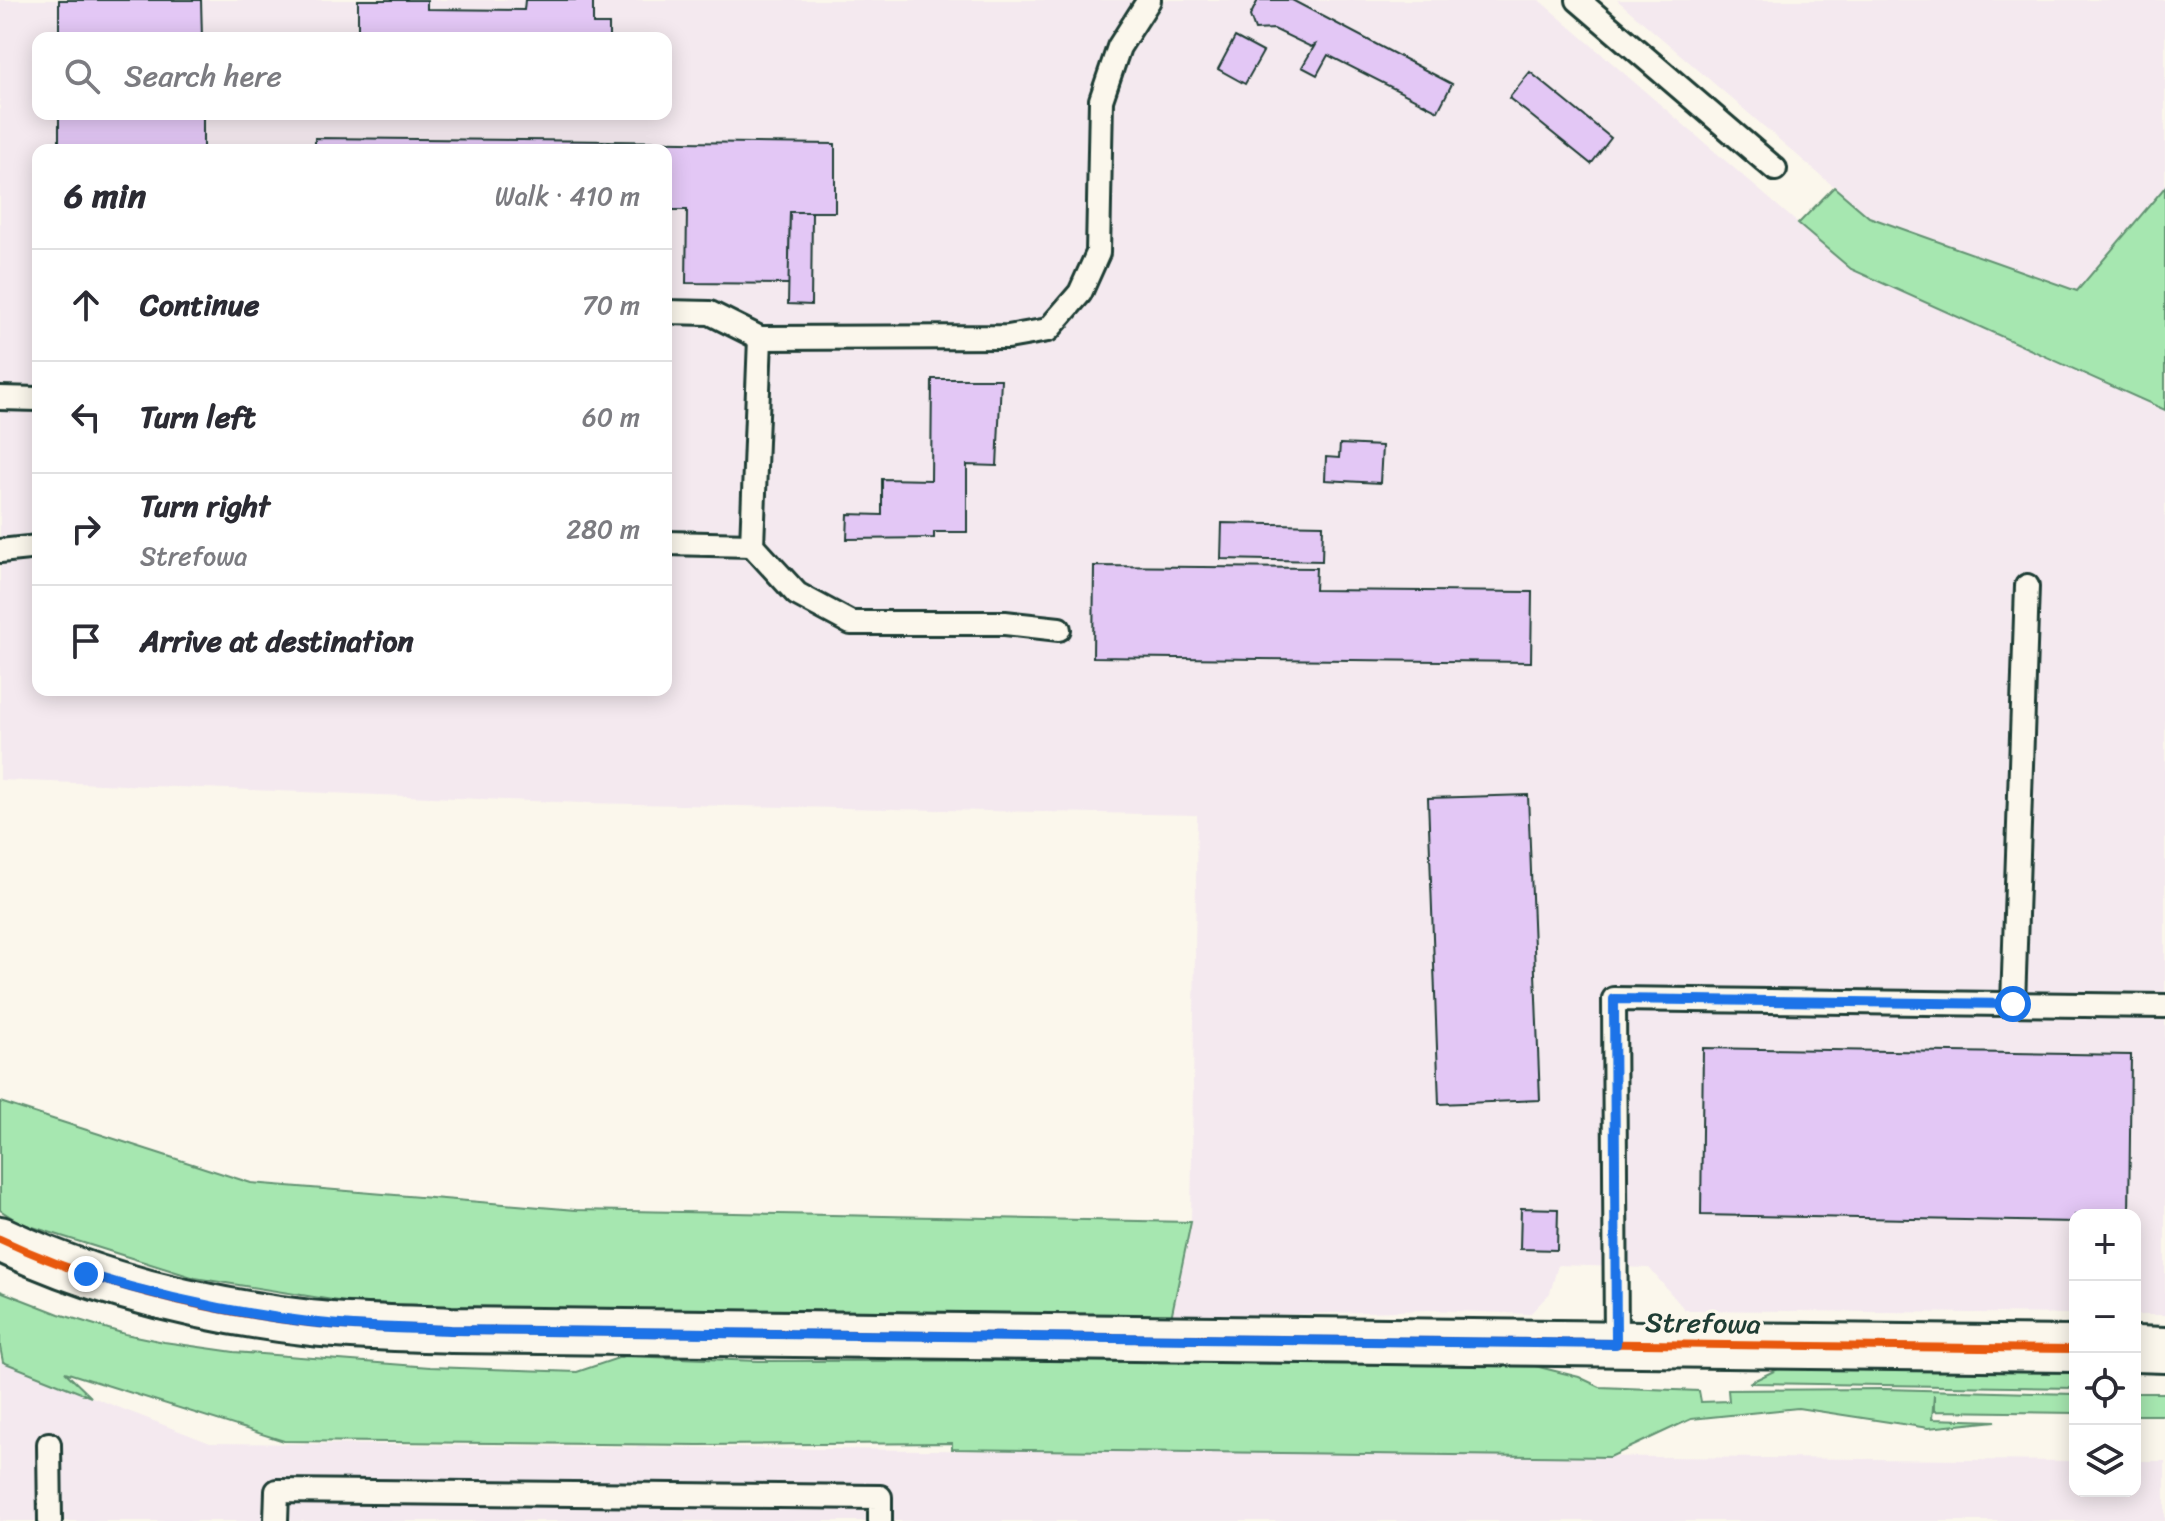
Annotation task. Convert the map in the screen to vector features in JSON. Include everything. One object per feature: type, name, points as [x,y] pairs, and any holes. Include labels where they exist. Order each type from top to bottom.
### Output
[{"type":"street","name":"Strefowa","points":[[0,1239],[86,1274],[147,1293],[206,1306],[326,1324],[451,1330],[2069,1349]]},
{"type":"street","points":[[2141,1349],[2165,1350]]},
{"type":"lane","points":[[672,312],[710,313],[760,338],[1008,337],[1048,330],[1080,293],[1098,253],[1101,100],[1119,47],[1149,0]]},
{"type":"lane","points":[[1578,0],[1775,169]]},
{"type":"lane","points":[[760,338],[752,545],[797,594],[851,623],[1005,623],[1059,629]]},
{"type":"lane","points":[[0,398],[32,399]]},
{"type":"lane","points":[[672,543],[752,545]]},
{"type":"lane","points":[[0,551],[32,548]]},
{"type":"lane","points":[[2013,1004],[2027,586]]},
{"type":"lane","points":[[1616,1344],[1614,999],[2165,1006]]},
{"type":"lane","points":[[49,1444],[50,1521]]},
{"type":"lane","points":[[276,1521],[277,1491],[880,1497],[880,1521]]},
{"type":"shaded area","points":[[0,0],[1539,0],[1851,269],[2165,410],[2165,1315],[2141,1315],[2141,1209],[2069,1209],[2069,1314],[1685,1310],[1649,1268],[1558,1265],[1550,1293],[1530,1314],[1429,1310],[1171,1318],[1191,1222],[1197,815],[583,803],[0,780]]},
{"type":"shaded area","points":[[1617,0],[2165,0],[2165,187],[2077,291],[1869,217]]},
{"type":"shaded area","points":[[0,1361],[210,1443],[2069,1461],[2069,1497],[2141,1497],[2141,1461],[2165,1461],[2165,1521],[0,1521]]},
{"type":"green space","points":[[1834,187],[1869,217],[2077,291],[2165,187],[2165,410],[1851,269],[1798,224]]},
{"type":"green space","points":[[0,1102],[251,1183],[576,1210],[1191,1222],[1171,1318],[688,1319],[345,1302],[195,1278],[20,1223],[0,1210]]},
{"type":"green space","points":[[0,1291],[59,1314],[164,1342],[234,1352],[430,1367],[577,1372],[624,1356],[759,1361],[1216,1360],[1247,1363],[1531,1365],[1579,1377],[1600,1387],[1699,1391],[1701,1402],[1729,1401],[1728,1390],[1885,1389],[2069,1394],[2069,1413],[1934,1411],[1934,1395],[1932,1419],[1996,1421],[1928,1428],[1798,1408],[1691,1419],[1610,1457],[952,1449],[952,1443],[698,1445],[284,1441],[65,1372],[91,1397],[3,1362]]},
{"type":"green space","points":[[1780,1368],[2069,1371],[2069,1388],[1749,1383]]},
{"type":"green space","points":[[2141,1393],[2165,1393],[2165,1415],[2141,1415]]},
{"type":"building","points":[[59,0],[201,0],[202,32],[59,32]]},
{"type":"building","points":[[358,0],[427,0],[427,9],[524,10],[525,0],[593,0],[593,24],[609,24],[609,32],[358,32]]},
{"type":"building","points":[[1258,0],[1292,0],[1452,84],[1438,111],[1328,55],[1317,75],[1302,67],[1315,45],[1311,47],[1274,29],[1255,30],[1250,16]]},
{"type":"building","points":[[1235,37],[1263,52],[1245,84],[1218,69]]},
{"type":"building","points":[[1530,72],[1611,138],[1591,164],[1509,98]]},
{"type":"building","points":[[59,120],[203,120],[203,144],[59,144]]},
{"type":"building","points":[[315,138],[610,141],[610,144],[315,144]]},
{"type":"building","points":[[610,141],[835,144],[835,212],[790,212],[789,284],[686,283],[687,210],[672,210],[672,144],[610,144]]},
{"type":"building","points":[[790,212],[812,212],[811,305],[788,304]]},
{"type":"building","points":[[932,379],[1001,379],[997,466],[967,465],[967,532],[934,532],[934,538],[847,539],[848,514],[882,515],[882,479],[931,480]]},
{"type":"building","points":[[1340,444],[1382,446],[1380,483],[1325,480],[1326,457],[1339,458]]},
{"type":"building","points":[[1222,523],[1323,525],[1322,561],[1221,559]]},
{"type":"building","points":[[1094,566],[1316,568],[1315,590],[1532,592],[1531,662],[1093,657]]},
{"type":"building","points":[[1528,795],[1540,1100],[1439,1104],[1428,798]]},
{"type":"building","points":[[1703,1048],[2131,1055],[2129,1209],[2069,1209],[2069,1222],[1701,1215]]},
{"type":"building","points":[[1521,1208],[1558,1209],[1557,1250],[1520,1249]]},
{"type":"cycle path","points":[[0,1239],[75,1270],[152,1294],[271,1318],[364,1327],[2069,1349]]},
{"type":"route","points":[[86,1274],[147,1293],[206,1306],[311,1323],[451,1330],[1616,1344],[1614,999],[2013,1004]]}]
